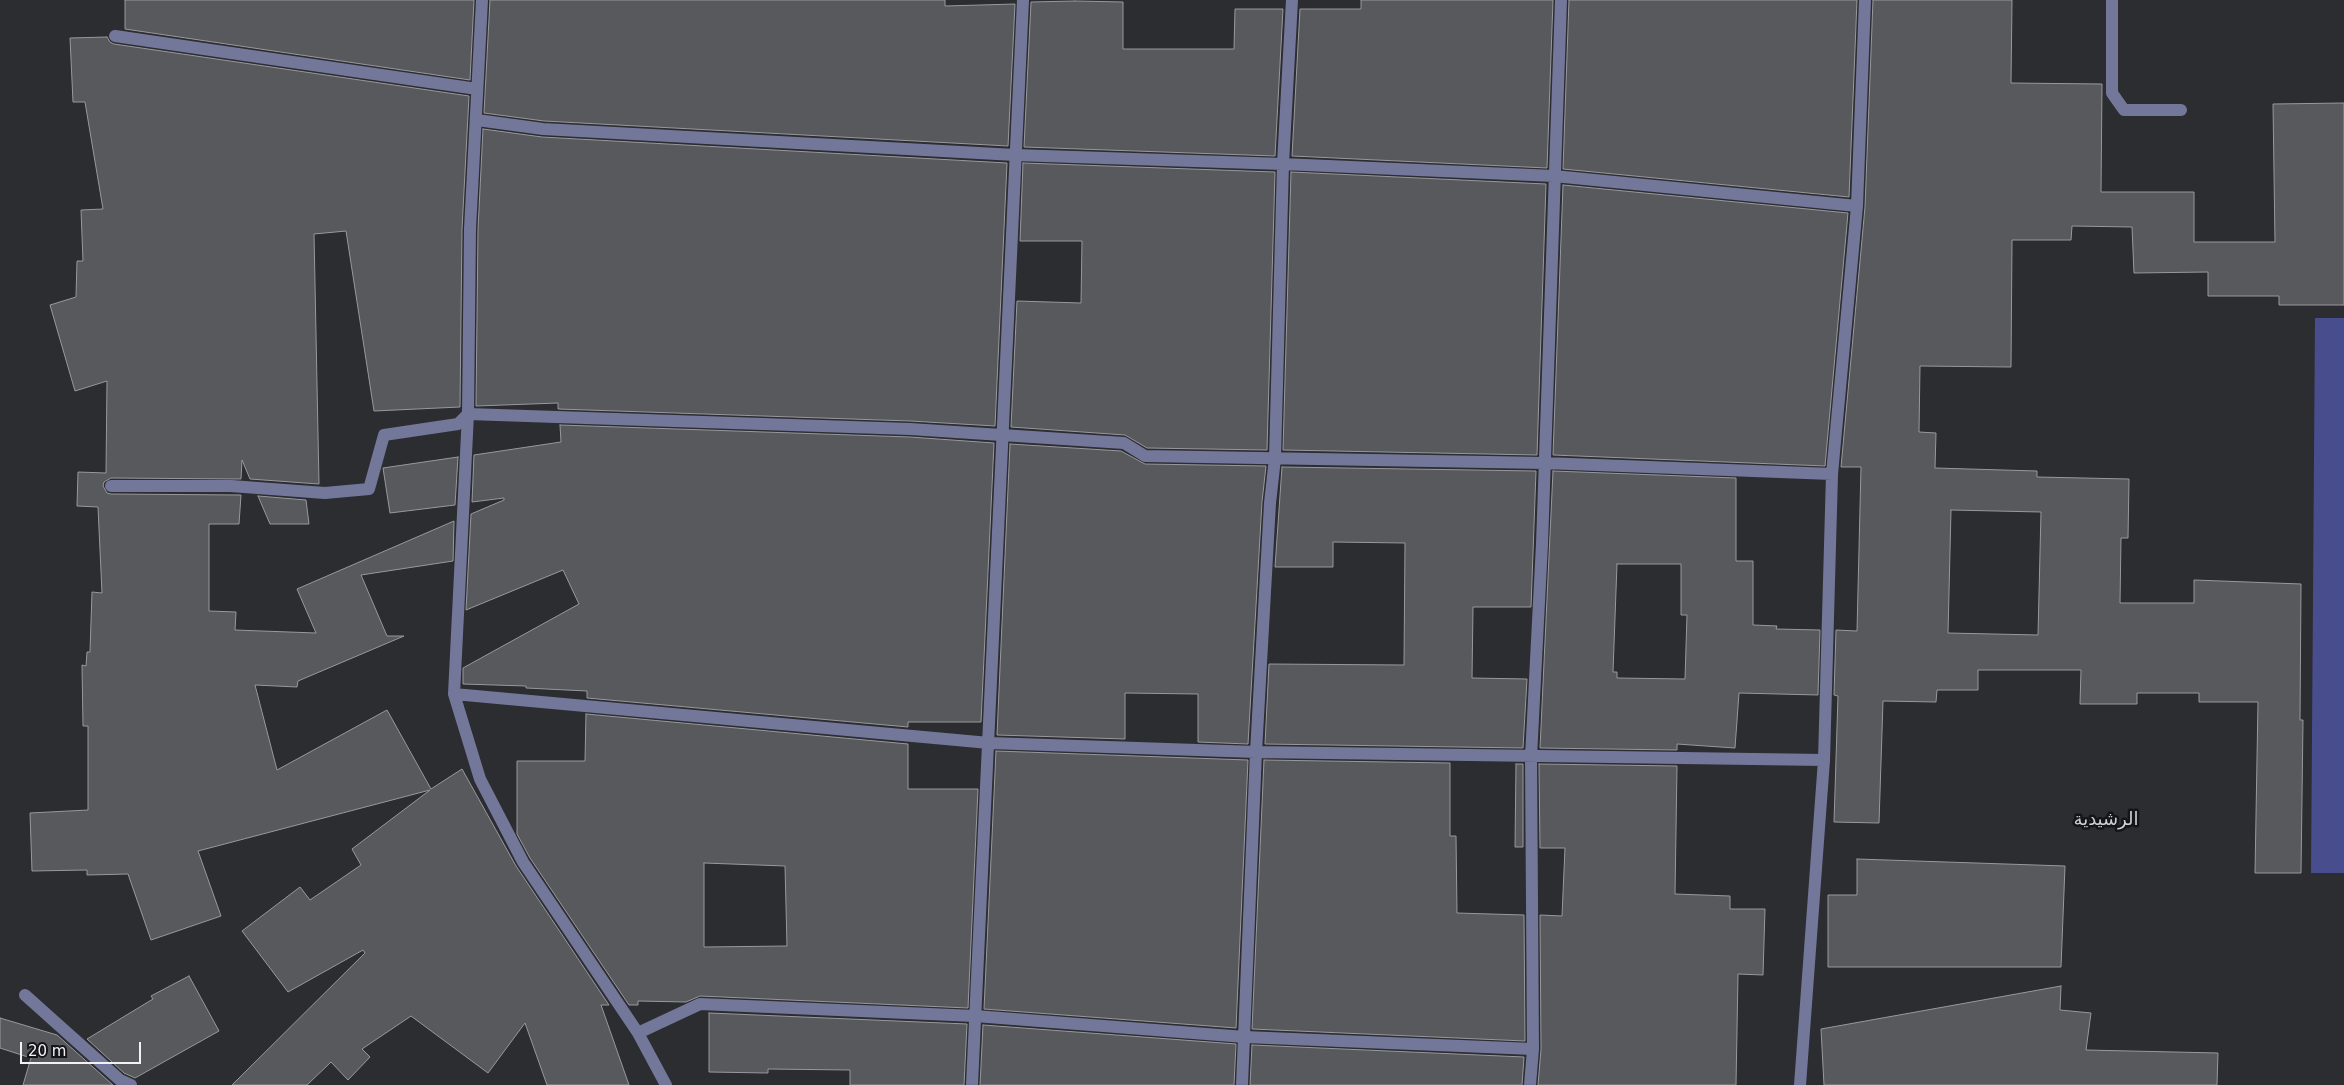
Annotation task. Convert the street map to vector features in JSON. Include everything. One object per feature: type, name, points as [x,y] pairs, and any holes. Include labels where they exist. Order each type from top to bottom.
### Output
[{"type":"street","points":[[482,0],[470,229],[468,414],[454,694],[480,779],[523,862],[638,1033],[666,1085]]},
{"type":"street","points":[[972,1085],[1022,0]]},
{"type":"street","points":[[1242,1085],[1256,752],[1270,503],[1275,458],[1283,164],[1292,0]]},
{"type":"street","points":[[1530,1085],[1532,1049],[1531,757],[1561,0]]},
{"type":"street","points":[[1800,1085],[1824,760],[1832,474],[1857,206],[1865,0]]},
{"type":"street","points":[[2112,0],[2112,93],[2124,110],[2181,110]]},
{"type":"street","points":[[115,36],[477,89]]},
{"type":"street","points":[[477,120],[543,129],[1015,155],[1554,176],[1857,206]]},
{"type":"street","points":[[111,486],[231,486],[325,493],[369,489],[384,435],[458,424],[468,414],[910,429],[1124,443],[1145,456],[1544,462],[1832,474]]},
{"type":"street","points":[[454,694],[989,743],[1256,752],[1824,760]]},
{"type":"street","points":[[25,995],[120,1080],[131,1085]]},
{"type":"street","points":[[638,1033],[700,1004],[975,1016],[1245,1037],[1532,1049]]},
{"type":"shaded area","points":[[2315,318],[2344,318],[2344,873],[2311,873]]},
{"type":"building","points":[[125,0],[474,0],[470,80],[125,29]]},
{"type":"building","points":[[490,0],[945,0],[945,6],[1015,4],[1008,146],[544,121],[484,113]]},
{"type":"building","points":[[1361,0],[1553,0],[1547,168],[1292,156],[1300,9],[1361,9]]},
{"type":"building","points":[[1569,0],[1857,0],[1849,197],[1563,169]]},
{"type":"building","points":[[1873,0],[2012,0],[2011,83],[2102,84],[2101,192],[2194,192],[2194,242],[2275,242],[2273,104],[2344,103],[2344,305],[2279,305],[2279,296],[2208,296],[2208,272],[2134,273],[2132,227],[2072,226],[2071,240],[2012,240],[2011,367],[1920,366],[1919,432],[1936,433],[1935,468],[2037,471],[2037,477],[2129,479],[2128,538],[2121,538],[2120,603],[2194,603],[2194,580],[2301,584],[2300,720],[2303,720],[2301,873],[2255,873],[2258,702],[2199,702],[2199,693],[2137,693],[2137,704],[2080,704],[2081,670],[1978,670],[1978,690],[1937,690],[1936,702],[1883,701],[1879,823],[1834,822],[1838,696],[1834,695],[1836,630],[1857,631],[1861,467],[1841,467],[1865,207]],"holes":[[[1951,510],[2041,512],[2038,635],[1948,633]]]},
{"type":"building","points":[[1031,2],[1123,2],[1123,49],[1234,49],[1235,9],[1283,9],[1275,156],[1024,147]]},
{"type":"building","points":[[107,37],[114,44],[469,96],[462,229],[460,407],[374,411],[346,231],[314,234],[319,484],[250,479],[242,460],[241,479],[111,478],[104,482],[103,486],[107,493],[111,494],[241,495],[239,524],[209,524],[209,611],[236,612],[235,630],[316,633],[297,589],[454,521],[453,561],[361,575],[387,636],[404,636],[298,681],[297,687],[255,685],[277,770],[387,710],[431,789],[462,769],[516,866],[609,1005],[601,1005],[629,1085],[547,1085],[525,1023],[488,1073],[411,1016],[362,1049],[370,1057],[348,1080],[331,1062],[307,1085],[232,1085],[365,953],[363,950],[288,992],[242,931],[300,887],[310,900],[361,865],[352,849],[430,790],[198,851],[221,916],[151,940],[128,874],[87,875],[87,870],[32,871],[30,813],[88,810],[88,726],[83,726],[82,665],[86,666],[87,652],[90,652],[92,592],[102,593],[98,507],[77,506],[78,472],[106,473],[107,381],[75,391],[50,305],[76,297],[77,261],[83,261],[81,210],[103,209],[85,102],[73,102],[70,38]]},
{"type":"building","points":[[483,129],[542,137],[1007,163],[995,426],[910,421],[558,409],[558,403],[476,406],[478,229]]},
{"type":"building","points":[[1023,163],[1275,172],[1267,450],[1147,448],[1125,435],[1011,427],[1017,301],[1081,303],[1082,241],[1020,241]]},
{"type":"building","points":[[1291,172],[1546,184],[1537,455],[1283,450]]},
{"type":"building","points":[[1563,185],[1848,213],[1825,466],[1553,455]]},
{"type":"building","points":[[560,425],[910,437],[994,443],[981,722],[908,722],[908,727],[587,698],[587,691],[526,688],[526,686],[463,684],[463,668],[579,604],[563,570],[466,610],[471,514],[504,500],[504,498],[472,502],[474,455],[561,442]]},
{"type":"building","points":[[1010,444],[1121,451],[1145,464],[1266,466],[1262,502],[1248,744],[1198,742],[1198,694],[1125,693],[1125,739],[997,735]]},
{"type":"building","points":[[458,457],[455,505],[390,513],[383,468]]},
{"type":"building","points":[[1282,467],[1536,471],[1531,607],[1473,607],[1472,678],[1527,679],[1523,748],[1265,744],[1269,664],[1404,665],[1405,543],[1333,542],[1333,567],[1275,567]]},
{"type":"building","points":[[1553,471],[1736,478],[1736,561],[1753,561],[1753,625],[1777,626],[1776,629],[1820,630],[1818,695],[1739,693],[1735,748],[1677,744],[1677,750],[1540,748]],"holes":[[[1617,564],[1681,564],[1681,615],[1687,615],[1685,679],[1617,678],[1617,672],[1613,672]]]},
{"type":"building","points":[[258,496],[306,500],[309,524],[270,524]]},
{"type":"building","points":[[586,714],[908,744],[908,789],[978,789],[968,1008],[700,996],[686,1002],[638,1001],[638,1005],[629,1005],[530,858],[517,834],[517,761],[585,761]],"holes":[[[704,863],[785,866],[787,946],[704,947]]]},
{"type":"building","points":[[996,751],[1248,760],[1236,1028],[984,1009]]},
{"type":"building","points":[[1264,760],[1450,763],[1450,836],[1456,836],[1457,913],[1524,915],[1525,1041],[1252,1029]]},
{"type":"building","points":[[1516,764],[1523,764],[1523,847],[1515,847]]},
{"type":"building","points":[[1539,764],[1677,766],[1675,894],[1730,896],[1730,909],[1765,909],[1763,975],[1738,974],[1736,1085],[1538,1085],[1541,1049],[1540,915],[1562,916],[1565,848],[1540,848]]},
{"type":"building","points":[[1857,859],[2065,866],[2061,967],[1828,967],[1828,895],[1857,895]]},
{"type":"building","points":[[189,976],[219,1031],[135,1078],[124,1073],[87,1039],[153,999],[151,996]]},
{"type":"building","points":[[2061,986],[2060,1010],[2091,1013],[2086,1050],[2218,1053],[2217,1085],[1824,1085],[1821,1029]]},
{"type":"building","points":[[709,1013],[967,1024],[964,1085],[850,1085],[850,1070],[768,1069],[768,1073],[709,1072]]},
{"type":"building","points":[[0,1018],[57,1035],[113,1085],[23,1085],[31,1058],[0,1048]]},
{"type":"building","points":[[983,1025],[1236,1044],[1234,1085],[980,1085]]},
{"type":"building","points":[[1252,1045],[1524,1057],[1522,1085],[1250,1085]]},
{"type":"district","name":"الرشيدية","points":[[2106,820]]}]
